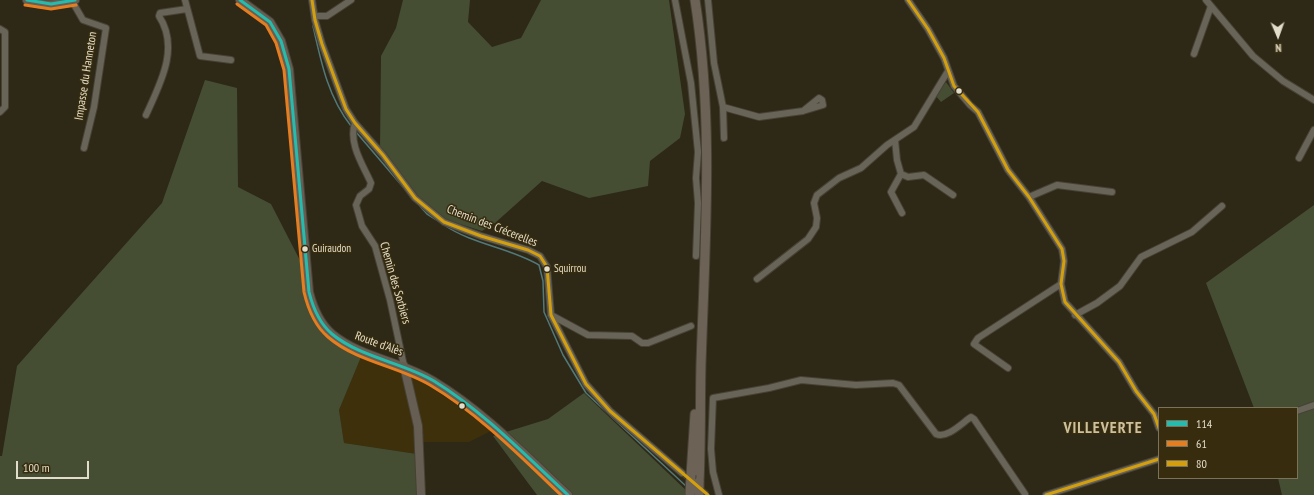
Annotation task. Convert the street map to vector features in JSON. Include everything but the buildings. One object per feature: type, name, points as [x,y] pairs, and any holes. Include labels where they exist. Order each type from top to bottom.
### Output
[{"type":"main road","points":[[27,0],[44,5],[58,5],[74,0]]},
{"type":"main road","name":"Route d'Alès","points":[[240,0],[270,22],[281,41],[289,68],[309,292],[312,306],[322,324],[346,345],[404,366],[432,380],[461,400],[568,495]]},
{"type":"main road","points":[[692,0],[698,22]]},
{"type":"main road","points":[[693,494],[699,482],[701,365],[707,232],[708,149],[705,87],[695,0]]},
{"type":"main road","points":[[693,494],[686,474],[701,365]]},
{"type":"main road","points":[[404,366],[418,426],[421,495]]},
{"type":"street","name":"Impasse du Hanneton","points":[[74,0],[83,20],[106,28],[94,107],[84,148]]},
{"type":"street","points":[[185,0],[200,56],[231,60]]},
{"type":"street","name":"Chemin des Crécerelles","points":[[312,0],[322,44],[346,109],[355,123],[383,155],[415,198],[444,222],[481,236],[528,250],[540,256],[547,267],[551,316],[586,384],[610,411],[686,474]]},
{"type":"street","points":[[315,16],[327,16],[351,0]]},
{"type":"street","points":[[675,0],[691,83],[698,152],[696,178],[698,203],[696,256]]},
{"type":"street","points":[[708,0],[714,62],[723,107],[724,138]]},
{"type":"street","points":[[908,0],[928,29],[944,58],[954,86],[978,112],[1008,170],[1030,198],[1062,249],[1064,261],[1061,284],[1065,302],[1075,315],[1119,362],[1136,391],[1154,414],[1158,425]]},
{"type":"street","points":[[1206,0],[1253,56],[1283,81],[1314,100]]},
{"type":"street","points":[[1194,54],[1211,6]]},
{"type":"street","points":[[146,115],[168,61],[167,31],[159,16],[160,13],[187,9]]},
{"type":"street","points":[[0,29],[5,32],[6,47],[5,107],[0,112]]},
{"type":"street","points":[[757,279],[808,239],[816,227],[818,218],[814,204],[817,195],[839,178],[861,168],[895,140],[914,127],[948,71]]},
{"type":"street","points":[[723,107],[759,117],[803,111]]},
{"type":"street","name":"Chemin des Sorbiers","points":[[355,123],[352,130],[355,148],[371,183],[369,189],[360,196],[356,205],[362,226],[375,246],[390,300],[404,366]]},
{"type":"street","points":[[1299,158],[1314,130]]},
{"type":"street","points":[[895,140],[897,160],[901,174],[891,192],[902,214]]},
{"type":"street","points":[[901,174],[908,177],[924,175],[953,195]]},
{"type":"street","points":[[1030,198],[1057,185],[1112,192]]},
{"type":"street","points":[[1075,315],[1096,303],[1120,286],[1141,257],[1192,232],[1222,206]]},
{"type":"street","points":[[1008,368],[974,344],[978,338],[1061,284]]},
{"type":"street","points":[[551,316],[588,335],[632,336],[642,343],[648,343],[691,326]]},
{"type":"street","points":[[719,495],[713,472],[711,449],[712,398],[769,388],[801,380],[856,385],[893,383],[899,385],[936,434],[940,436],[946,434],[971,417],[974,419],[1025,494]]},
{"type":"street","points":[[1298,411],[1314,405]]},
{"type":"street","points":[[1046,495],[1158,459]]},
{"type":"shaded area","points":[[361,357],[416,378],[456,404],[491,431],[469,442],[421,442],[417,454],[344,443],[339,410]]},
{"type":"green space","points":[[403,0],[470,0],[468,22],[492,47],[521,38],[541,0],[669,0],[685,114],[680,138],[650,161],[648,186],[589,198],[542,181],[495,223],[482,231],[447,220],[416,196],[380,148],[381,56],[396,28]]},
{"type":"green space","points":[[205,80],[237,88],[238,187],[271,204],[306,272],[304,296],[322,333],[361,357],[339,410],[344,443],[417,454],[417,495],[0,495],[0,456],[2,456],[17,366],[162,203]]},
{"type":"green space","points":[[946,82],[954,93],[941,102],[935,95]]},
{"type":"green space","points":[[1314,205],[1314,495],[1282,495],[1278,479],[1298,479],[1298,407],[1254,407],[1206,283]]},
{"type":"green space","points":[[584,393],[691,495],[537,495],[493,436],[548,419]]},
{"type":"waterway","points":[[313,26],[326,79],[336,103],[351,126]]},
{"type":"waterway","points":[[356,132],[409,194]]},
{"type":"waterway","points":[[418,204],[427,214],[440,222]]},
{"type":"waterway","points":[[444,225],[455,232],[515,254],[539,265],[543,281],[544,312],[563,355],[586,393],[687,487]]},
{"type":"tunnel","points":[[682,473],[708,495]]},
{"type":"transit line","name":"114","points":[[27,0],[51,4],[75,0]]},
{"type":"transit line","name":"114","points":[[240,0],[270,22],[281,41],[289,69],[309,292],[312,304],[323,325],[332,334],[356,349],[409,369],[434,381],[452,393],[487,420],[568,495]]},
{"type":"transit line","name":"80","points":[[312,0],[315,20],[322,44],[346,109],[355,123],[383,155],[415,198],[444,222],[481,236],[528,250],[540,256],[547,267],[551,315],[586,384],[610,411],[708,495]]},
{"type":"transit line","name":"80","points":[[908,0],[928,29],[944,58],[954,86],[978,112],[1008,170],[1029,197],[1062,249],[1064,261],[1061,284],[1065,302],[1119,362],[1136,391],[1154,414],[1158,425]]},
{"type":"transit line","name":"61","points":[[237,4],[266,25],[276,43],[284,70],[304,292],[310,311],[319,328],[328,337],[352,352],[405,373],[430,385],[448,396],[498,436],[561,495]]},
{"type":"transit line","name":"61","points":[[25,5],[51,9],[76,5]]},
{"type":"transit line","name":"80","points":[[1046,495],[1158,459]]},
{"type":"place","name":"Guiraudon","points":[[305,249]]},
{"type":"place","name":"Squirrou","points":[[547,269]]},
{"type":"district","name":"VILLEVERTE","points":[[1103,428]]}]
